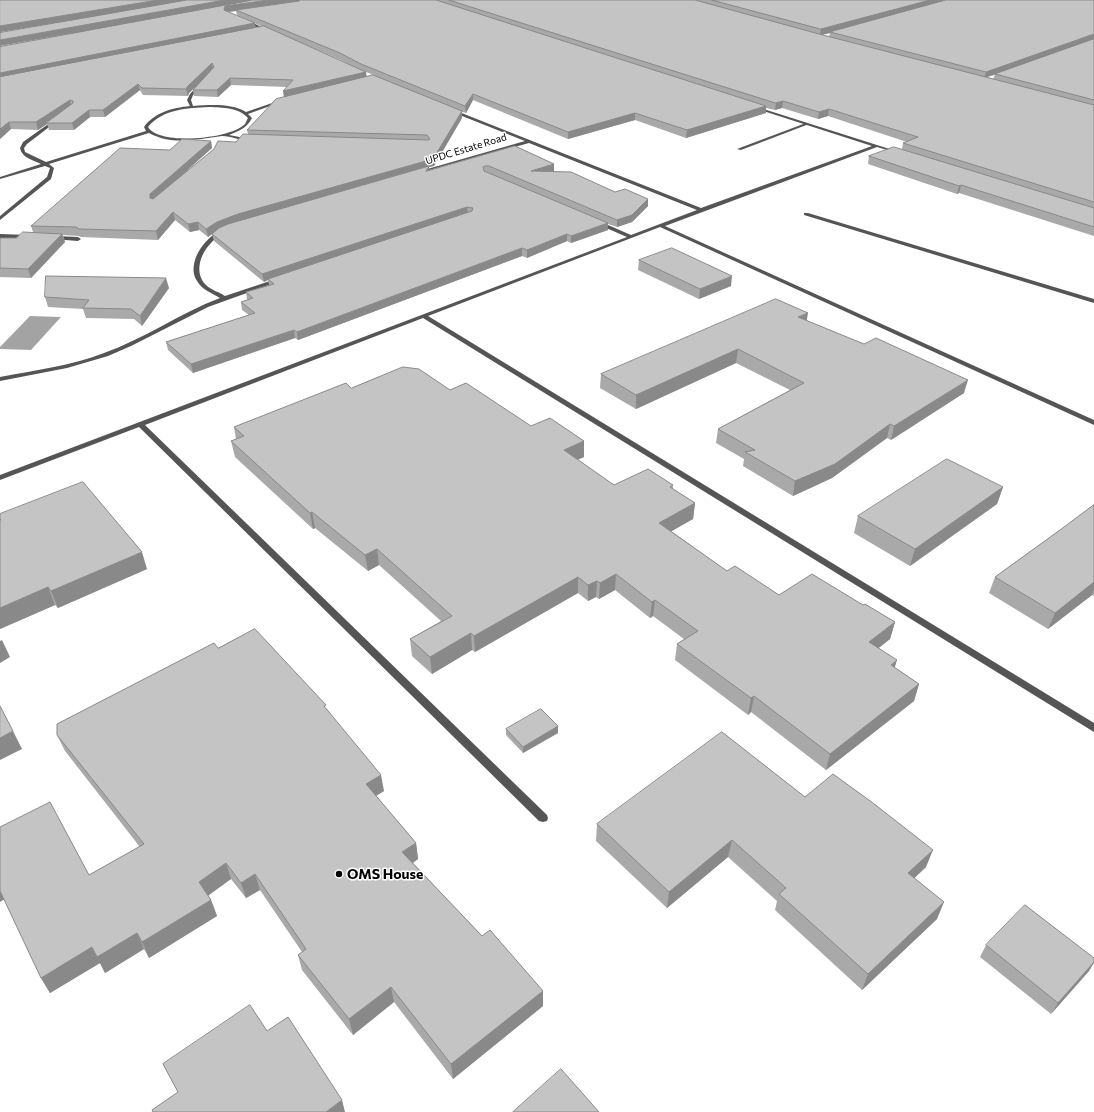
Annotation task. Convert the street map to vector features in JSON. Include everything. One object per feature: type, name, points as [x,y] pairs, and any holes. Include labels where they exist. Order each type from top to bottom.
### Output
[{"type":"street","points":[[244,21],[272,33]]},
{"type":"street","points":[[258,31],[266,30]]},
{"type":"street","points":[[192,107],[189,100],[191,95],[202,83]]},
{"type":"street","points":[[246,113],[287,100]]},
{"type":"street","points":[[747,104],[906,155]]},
{"type":"street","points":[[0,178],[149,132],[159,136],[171,138],[188,139],[215,136],[238,130],[247,124],[250,118],[246,113],[237,109],[223,107],[192,107],[161,114],[150,121],[146,126],[149,132]]},
{"type":"street","points":[[447,109],[701,210]]},
{"type":"street","points":[[0,218],[49,178],[52,168],[47,164],[27,156],[23,153],[22,148],[25,143],[60,117]]},
{"type":"street","points":[[739,149],[807,124]]},
{"type":"street","points":[[224,134],[252,140]]},
{"type":"street","points":[[215,136],[217,143]]},
{"type":"street","name":"UPDC Estate Road","points":[[414,174],[527,142]]},
{"type":"street","points":[[0,478],[701,210],[875,146]]},
{"type":"street","points":[[806,214],[1094,301]]},
{"type":"street","points":[[595,221],[632,237]]},
{"type":"street","points":[[660,226],[1094,423]]},
{"type":"street","points":[[224,298],[204,286],[196,273],[198,259],[206,243],[225,231]]},
{"type":"street","points":[[0,236],[31,238]]},
{"type":"street","points":[[47,238],[78,239]]},
{"type":"street","points":[[0,379],[61,367],[105,355],[136,343],[194,310],[224,298],[284,278]]},
{"type":"street","points":[[424,316],[1094,728]]},
{"type":"street","points":[[141,425],[543,818]]},
{"type":"shaded area","points":[[30,316],[61,317],[31,350],[0,349],[0,347]]},
{"type":"building","points":[[0,0],[158,0],[0,26]]},
{"type":"building","points":[[187,0],[225,0],[0,40],[0,33]]},
{"type":"building","points":[[253,0],[269,0],[225,6],[224,10],[255,23],[0,73],[0,47]]},
{"type":"building","points":[[300,0],[436,0],[766,106],[687,130],[635,113],[568,132],[473,94],[465,106],[361,64],[340,53],[236,10]]},
{"type":"building","points":[[449,0],[695,0],[819,34],[1094,105],[1094,202],[903,143],[918,137],[829,109],[819,112],[783,101],[776,103]]},
{"type":"building","points":[[712,0],[930,0],[821,29]]},
{"type":"building","points":[[946,0],[1094,0],[1094,34],[986,72],[830,32]]},
{"type":"building","points":[[264,26],[366,72],[283,91],[293,80],[230,78],[217,90],[193,90],[214,67],[212,63],[186,89],[142,88],[138,84],[103,110],[89,110],[72,123],[46,123],[73,103],[73,101],[70,100],[36,122],[9,122],[0,129],[0,77]]},
{"type":"building","points":[[1094,39],[1094,100],[995,74]]},
{"type":"building","points":[[373,75],[462,111],[433,159],[238,214],[217,222],[206,229],[198,222],[188,224],[173,212],[156,231],[31,226],[120,148],[170,150],[182,139],[211,141],[150,194],[150,198],[153,199],[214,149],[218,141],[236,142],[243,134],[430,139],[427,135],[247,130],[276,99]]},
{"type":"building","points":[[515,146],[554,164],[531,171],[571,172],[615,192],[625,189],[648,199],[632,215],[617,220],[489,166],[485,166],[483,167],[484,171],[608,223],[571,236],[567,234],[527,250],[522,248],[297,332],[294,330],[191,364],[166,342],[255,313],[241,302],[253,298],[246,292],[274,284],[268,279],[472,211],[473,208],[467,207],[262,274],[212,234],[219,228],[228,224],[429,166],[426,171]]},
{"type":"building","points":[[894,147],[1094,208],[1094,227],[961,185],[959,186],[869,156]]},
{"type":"building","points":[[23,232],[62,234],[28,269],[0,268],[0,238],[16,238]]},
{"type":"building","points":[[672,248],[732,276],[700,289],[639,260]]},
{"type":"building","points":[[46,276],[166,278],[140,316],[131,309],[83,308],[89,300],[45,297]]},
{"type":"building","points":[[776,299],[808,313],[798,317],[864,344],[876,338],[968,380],[894,426],[890,424],[835,464],[795,481],[745,452],[755,450],[718,429],[804,383],[738,349],[636,395],[601,374]]},
{"type":"building","points":[[403,367],[419,369],[450,390],[466,383],[531,426],[550,418],[584,441],[564,450],[614,485],[648,469],[673,485],[670,487],[695,503],[659,523],[727,571],[735,566],[779,595],[812,574],[863,605],[865,604],[895,622],[869,642],[897,660],[891,665],[919,684],[830,754],[754,696],[751,698],[677,644],[698,631],[655,600],[652,602],[616,574],[600,583],[597,581],[588,585],[578,577],[474,636],[471,633],[430,657],[410,639],[452,616],[377,549],[365,555],[312,512],[310,513],[231,441],[244,436],[234,427],[346,383],[351,388]]},
{"type":"building","points":[[947,459],[1003,487],[915,549],[858,516]]},
{"type":"building","points":[[83,482],[142,552],[51,591],[48,587],[0,608],[0,514]]},
{"type":"building","points":[[1094,505],[1094,582],[1055,613],[995,577],[1060,530]]},
{"type":"building","points":[[255,629],[326,705],[324,706],[381,775],[366,784],[416,843],[402,852],[482,936],[490,930],[543,991],[451,1064],[391,987],[349,1019],[298,955],[306,949],[255,874],[241,883],[226,863],[199,882],[211,900],[142,942],[137,933],[97,957],[92,947],[41,978],[0,891],[0,827],[50,802],[89,875],[144,844],[57,735],[57,724],[214,643],[218,648]]},
{"type":"building","points":[[0,706],[13,731],[0,738]]},
{"type":"building","points":[[541,709],[558,726],[523,747],[506,729]]},
{"type":"building","points":[[722,732],[805,797],[833,774],[933,850],[908,873],[944,902],[868,974],[779,894],[786,888],[732,840],[669,892],[597,824]]},
{"type":"building","points":[[1025,905],[1094,958],[1094,962],[1058,1003],[986,945]]},
{"type":"building","points":[[250,1005],[267,1031],[288,1017],[342,1100],[326,1112],[153,1112],[152,1110],[178,1092],[163,1064]]},
{"type":"building","points":[[561,1069],[599,1112],[513,1112]]},
{"type":"place","name":"OMS House","points":[[339,874]]}]
